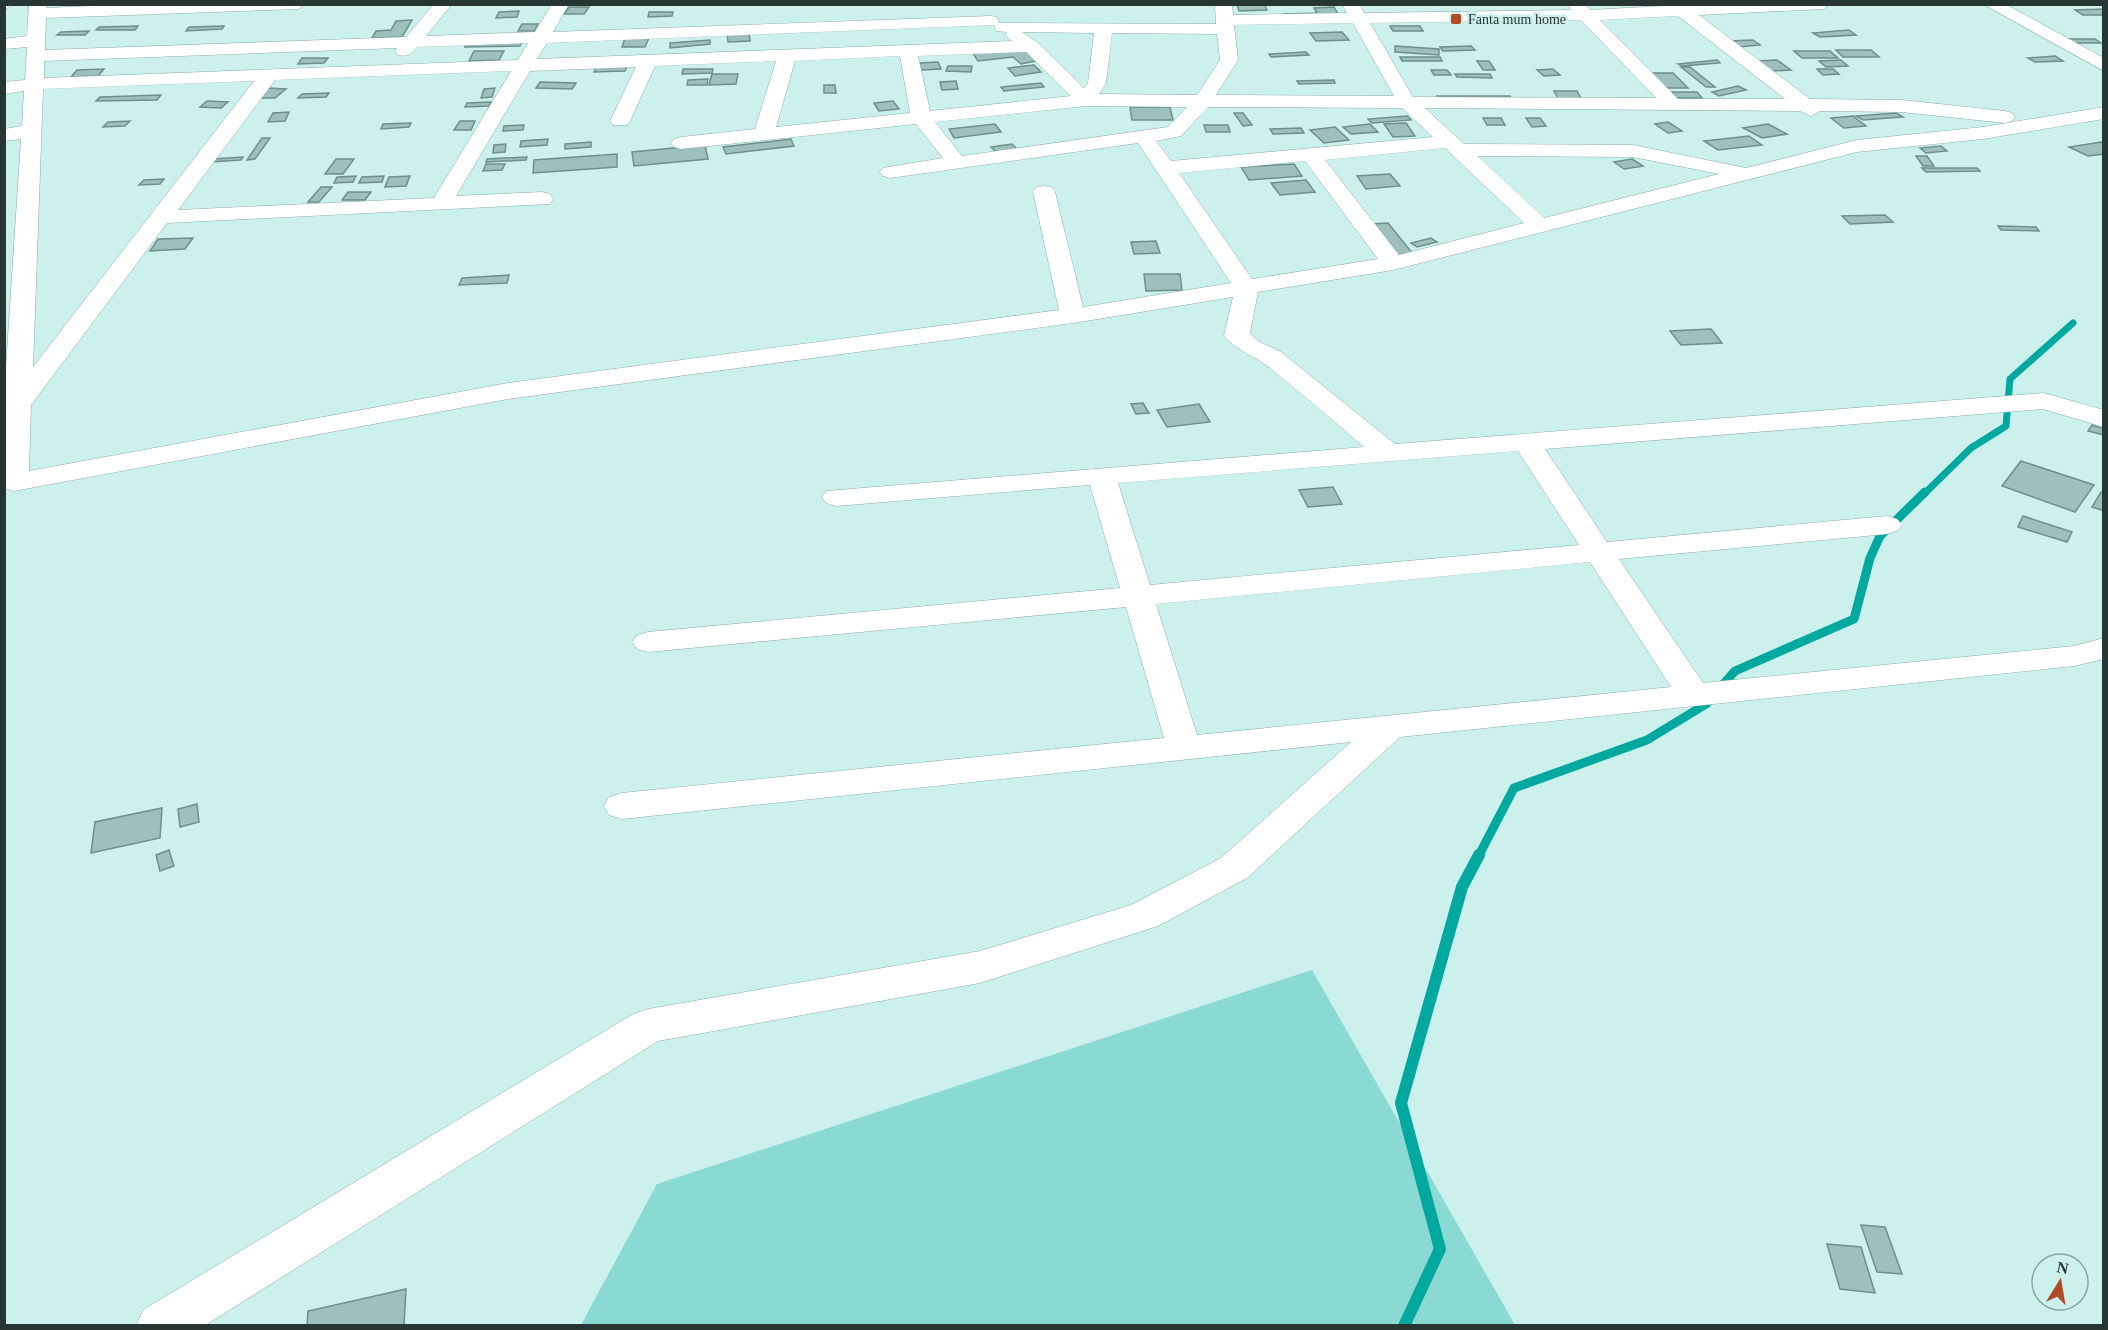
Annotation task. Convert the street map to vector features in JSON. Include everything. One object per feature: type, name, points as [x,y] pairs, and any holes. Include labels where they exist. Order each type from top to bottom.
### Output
[{"type":"street","points":[[298,4],[38,9],[29,185],[15,250],[11,405],[14,482],[508,391],[1073,316],[1247,289],[1393,263],[1748,174],[1843,135],[1983,133],[2103,113]]},
{"type":"street","points":[[387,70],[444,4]]},
{"type":"street","points":[[441,204],[561,4]]},
{"type":"street","points":[[981,4],[995,24],[1031,46],[1086,100]]},
{"type":"street","points":[[4,44],[36,48],[412,41],[995,24],[1104,28],[1354,11],[1683,10],[1823,4]]},
{"type":"street","points":[[1991,4],[2103,66]]},
{"type":"street","points":[[1580,10],[1673,105]]},
{"type":"street","points":[[1683,10],[1843,135]]},
{"type":"street","points":[[1354,11],[1407,102],[1540,226]]},
{"type":"street","points":[[890,172],[1174,132],[1203,101],[1229,60],[1225,18]]},
{"type":"street","points":[[1086,100],[1097,83],[1104,28]]},
{"type":"street","points":[[4,88],[34,84],[1031,46]]},
{"type":"street","points":[[908,50],[921,117],[957,163]]},
{"type":"street","points":[[764,134],[787,55]]},
{"type":"street","points":[[620,121],[648,60]]},
{"type":"street","points":[[11,405],[269,75]]},
{"type":"street","points":[[681,143],[1086,100],[1902,106],[2052,122]]},
{"type":"street","points":[[4,135],[32,131]]},
{"type":"street","points":[[1143,136],[1247,289],[1237,335],[1249,346],[1272,357],[1389,453]]},
{"type":"street","points":[[1165,168],[1311,155],[1453,146],[1633,152],[1748,174]]},
{"type":"street","points":[[1311,155],[1393,263]]},
{"type":"street","points":[[4,188],[29,185]]},
{"type":"street","points":[[1044,192],[1073,316]]},
{"type":"street","points":[[160,217],[542,199]]},
{"type":"street","points":[[836,497],[2044,401],[2103,419]]},
{"type":"street","points":[[1526,442],[1694,696]]},
{"type":"street","points":[[1102,476],[1184,748]]},
{"type":"street","points":[[648,642],[1887,525]]},
{"type":"street","points":[[622,806],[2074,656],[2103,648]]},
{"type":"street","points":[[160,1326],[648,1026],[980,967],[1144,916],[1234,868],[1391,726]]},
{"type":"shaded area","points":[[1312,970],[1515,1325],[581,1325],[657,1184]]},
{"type":"building","points":[[1237,4],[1264,4],[1267,10],[1239,11]]},
{"type":"building","points":[[569,7],[589,7],[584,14],[564,14]]},
{"type":"building","points":[[1334,7],[1338,14],[1285,16],[1284,14],[1317,13],[1314,8]]},
{"type":"building","points":[[2104,9],[2104,15],[2083,15],[2075,10]]},
{"type":"building","points":[[519,11],[517,17],[496,18],[499,12]]},
{"type":"building","points":[[649,12],[673,12],[672,16],[648,17]]},
{"type":"building","points":[[412,20],[402,37],[372,38],[376,31],[391,30],[396,21]]},
{"type":"building","points":[[522,24],[538,24],[534,31],[518,31]]},
{"type":"building","points":[[138,26],[135,30],[96,30],[99,27]]},
{"type":"building","points":[[224,26],[222,29],[186,31],[189,27]]},
{"type":"building","points":[[1390,26],[1420,26],[1423,31],[1393,31]]},
{"type":"building","points":[[1849,30],[1856,35],[1820,37],[1813,33]]},
{"type":"building","points":[[89,31],[85,35],[57,35],[61,32]]},
{"type":"building","points":[[749,32],[750,41],[728,42],[727,33]]},
{"type":"building","points":[[1342,32],[1349,40],[1316,41],[1310,33]]},
{"type":"building","points":[[625,38],[649,38],[645,47],[622,47]]},
{"type":"building","points":[[2064,39],[2095,39],[2101,43],[2070,43]]},
{"type":"building","points":[[710,40],[710,44],[670,48],[670,43]]},
{"type":"building","points":[[1753,40],[1760,45],[1738,47],[1731,41]]},
{"type":"building","points":[[522,41],[520,46],[465,47],[467,43]]},
{"type":"building","points":[[1395,46],[1439,49],[1439,55],[1395,52]]},
{"type":"building","points":[[1471,46],[1475,50],[1443,51],[1440,47]]},
{"type":"building","points":[[1024,50],[1036,61],[1021,64],[1013,57],[978,61],[972,52]]},
{"type":"building","points":[[1836,50],[1871,50],[1879,57],[1843,57]]},
{"type":"building","points":[[474,51],[504,51],[499,60],[469,61]]},
{"type":"building","points":[[1794,51],[1830,51],[1838,58],[1802,58]]},
{"type":"building","points":[[1306,52],[1309,55],[1271,57],[1269,54]]},
{"type":"building","points":[[2055,56],[2063,61],[2035,62],[2028,58]]},
{"type":"building","points":[[1400,57],[1440,57],[1442,61],[1402,61]]},
{"type":"building","points":[[302,58],[328,58],[324,63],[298,64]]},
{"type":"building","points":[[1717,60],[1720,63],[1682,66],[1678,64]]},
{"type":"building","points":[[1777,60],[1791,70],[1771,71],[1758,61]]},
{"type":"building","points":[[1841,60],[1848,66],[1826,67],[1819,61]]},
{"type":"building","points":[[1477,61],[1489,61],[1495,70],[1483,70]]},
{"type":"building","points":[[938,62],[941,69],[921,70],[919,63]]},
{"type":"building","points":[[628,64],[625,71],[594,72],[597,65]]},
{"type":"building","points":[[1034,65],[1041,72],[1015,76],[1008,68]]},
{"type":"building","points":[[948,66],[972,66],[971,72],[946,71]]},
{"type":"building","points":[[1681,67],[1690,67],[1715,87],[1706,87]]},
{"type":"building","points":[[104,69],[98,76],[71,77],[77,70]]},
{"type":"building","points":[[683,69],[713,69],[712,73],[682,74]]},
{"type":"building","points":[[1553,69],[1560,75],[1544,76],[1537,70]]},
{"type":"building","points":[[1817,69],[1833,69],[1839,74],[1823,75]]},
{"type":"building","points":[[1431,70],[1447,70],[1451,75],[1434,75]]},
{"type":"building","points":[[1651,73],[1673,73],[1688,88],[1665,88]]},
{"type":"building","points":[[712,74],[738,74],[736,84],[709,85]]},
{"type":"building","points":[[1455,74],[1490,74],[1492,78],[1457,77]]},
{"type":"building","points":[[708,79],[707,85],[687,85],[688,80]]},
{"type":"building","points":[[1334,80],[1335,83],[1299,84],[1297,81]]},
{"type":"building","points":[[956,81],[958,89],[942,90],[940,82]]},
{"type":"building","points":[[540,82],[576,83],[572,89],[536,88]]},
{"type":"building","points":[[1041,83],[1044,87],[1004,91],[1001,87]]},
{"type":"building","points":[[824,85],[835,85],[836,93],[824,93]]},
{"type":"building","points":[[1738,86],[1746,90],[1719,96],[1712,92]]},
{"type":"building","points":[[267,88],[286,89],[275,98],[256,98]]},
{"type":"building","points":[[495,88],[492,97],[481,98],[484,89]]},
{"type":"building","points":[[1554,91],[1577,91],[1581,98],[1558,98]]},
{"type":"building","points":[[1672,92],[1697,92],[1702,98],[1676,98]]},
{"type":"building","points":[[329,93],[326,97],[298,98],[302,94]]},
{"type":"building","points":[[161,95],[157,100],[96,101],[100,97]]},
{"type":"building","points":[[1437,96],[1510,96],[1511,99],[1438,98]]},
{"type":"building","points":[[207,101],[228,102],[221,108],[200,107]]},
{"type":"building","points":[[893,101],[899,109],[879,111],[874,103]]},
{"type":"building","points":[[491,102],[489,106],[465,107],[467,103]]},
{"type":"building","points":[[1130,107],[1170,107],[1173,120],[1132,120]]},
{"type":"building","points":[[289,112],[285,121],[268,122],[273,113]]},
{"type":"building","points":[[1234,113],[1243,113],[1252,125],[1243,126]]},
{"type":"building","points":[[1896,113],[1903,117],[1863,120],[1856,116]]},
{"type":"building","points":[[1407,116],[1411,120],[1372,123],[1368,119]]},
{"type":"building","points":[[1853,116],[1866,126],[1844,128],[1831,118]]},
{"type":"building","points":[[1483,118],[1501,118],[1505,125],[1487,125]]},
{"type":"building","points":[[1526,118],[1540,118],[1546,126],[1532,127]]},
{"type":"building","points":[[130,121],[125,126],[103,127],[108,122]]},
{"type":"building","points":[[460,121],[475,121],[471,130],[454,130]]},
{"type":"building","points":[[1668,122],[1682,131],[1668,133],[1655,124]]},
{"type":"building","points":[[411,123],[409,127],[381,129],[383,124]]},
{"type":"building","points":[[1406,123],[1415,136],[1393,137],[1384,124]]},
{"type":"building","points":[[995,124],[1001,132],[954,138],[949,129]]},
{"type":"building","points":[[1370,124],[1378,132],[1351,134],[1343,127]]},
{"type":"building","points":[[1768,124],[1787,134],[1762,138],[1743,128]]},
{"type":"building","points":[[524,125],[523,130],[503,131],[504,126]]},
{"type":"building","points":[[1204,125],[1228,125],[1230,132],[1206,132]]},
{"type":"building","points":[[1335,127],[1349,140],[1324,143],[1310,130]]},
{"type":"building","points":[[1301,128],[1304,133],[1273,134],[1270,129]]},
{"type":"building","points":[[1749,136],[1762,145],[1718,150],[1704,141]]},
{"type":"building","points":[[262,138],[270,138],[255,159],[247,160]]},
{"type":"building","points":[[548,139],[547,145],[520,147],[521,141]]},
{"type":"building","points":[[791,139],[794,146],[726,154],[723,147]]},
{"type":"building","points":[[591,142],[591,147],[565,149],[565,144]]},
{"type":"building","points":[[2101,142],[2104,144],[2104,154],[2088,156],[2069,147]]},
{"type":"building","points":[[506,144],[505,152],[493,153],[494,145]]},
{"type":"building","points":[[1012,144],[1018,150],[997,153],[991,147]]},
{"type":"building","points":[[705,145],[708,159],[634,166],[632,152]]},
{"type":"building","points":[[1941,146],[1947,151],[1926,153],[1920,148]]},
{"type":"building","points":[[617,154],[617,167],[533,173],[534,160]]},
{"type":"building","points":[[1916,156],[1927,156],[1934,166],[1923,166]]},
{"type":"building","points":[[243,157],[241,160],[211,162],[212,159]]},
{"type":"building","points":[[527,157],[526,160],[486,162],[487,159]]},
{"type":"building","points":[[336,159],[354,159],[343,174],[325,174]]},
{"type":"building","points":[[1632,159],[1643,166],[1624,169],[1614,162]]},
{"type":"building","points":[[486,164],[505,164],[502,170],[483,171]]},
{"type":"building","points":[[1294,164],[1302,176],[1249,180],[1241,167]]},
{"type":"building","points":[[1922,168],[1977,168],[1980,171],[1926,172]]},
{"type":"building","points":[[1390,174],[1400,186],[1366,189],[1357,176]]},
{"type":"building","points":[[356,176],[353,182],[334,183],[337,177]]},
{"type":"building","points":[[384,176],[382,182],[359,183],[362,177]]},
{"type":"building","points":[[410,176],[406,186],[385,187],[389,177]]},
{"type":"building","points":[[164,179],[160,184],[139,185],[144,180]]},
{"type":"building","points":[[1306,180],[1315,192],[1280,195],[1271,183]]},
{"type":"building","points":[[321,187],[332,187],[319,202],[308,202]]},
{"type":"building","points":[[348,192],[371,192],[365,200],[342,200]]},
{"type":"building","points":[[1885,215],[1893,222],[1850,224],[1842,216]]},
{"type":"building","points":[[1388,223],[1413,254],[1397,255],[1372,224]]},
{"type":"building","points":[[1998,226],[2036,227],[2039,231],[2001,230]]},
{"type":"building","points":[[193,238],[185,249],[150,251],[158,239]]},
{"type":"building","points":[[1431,238],[1437,242],[1417,247],[1411,243]]},
{"type":"building","points":[[1156,241],[1160,253],[1134,254],[1131,242]]},
{"type":"building","points":[[1144,274],[1180,274],[1182,290],[1146,291]]},
{"type":"building","points":[[509,275],[507,283],[459,285],[462,278]]},
{"type":"building","points":[[1711,329],[1722,343],[1681,345],[1670,331]]},
{"type":"building","points":[[1143,403],[1149,413],[1136,414],[1131,404]]},
{"type":"building","points":[[1199,404],[1210,422],[1167,427],[1157,410]]},
{"type":"building","points":[[2092,425],[2104,429],[2104,435],[2088,431]]},
{"type":"building","points":[[2021,461],[2094,485],[2075,512],[2002,486]]},
{"type":"building","points":[[1333,487],[1342,504],[1308,507],[1299,490]]},
{"type":"building","points":[[2101,492],[2104,492],[2104,511],[2092,507]]},
{"type":"building","points":[[2023,516],[2072,532],[2067,542],[2018,527]]},
{"type":"building","points":[[197,804],[199,822],[180,827],[178,809]]},
{"type":"building","points":[[162,808],[160,838],[91,853],[95,822]]},
{"type":"building","points":[[169,850],[174,866],[160,871],[156,855]]},
{"type":"building","points":[[1861,1225],[1885,1227],[1902,1274],[1877,1272]]},
{"type":"building","points":[[1827,1244],[1861,1247],[1875,1293],[1840,1289]]},
{"type":"building","points":[[406,1289],[404,1326],[307,1326],[308,1311]]},
{"type":"waterway","points":[[1924,494],[1971,448],[2006,426],[2010,379],[2073,323]]},
{"type":"waterway","points":[[1478,857],[1514,788],[1647,740],[1706,704],[1735,671],[1854,619],[1870,558],[1880,536],[1925,492]]},
{"type":"waterway","points":[[1404,1326],[1440,1249],[1401,1103],[1462,887],[1479,855]]},
{"type":"place","name":"Fanta mum home","points":[[1456,19]]}]
